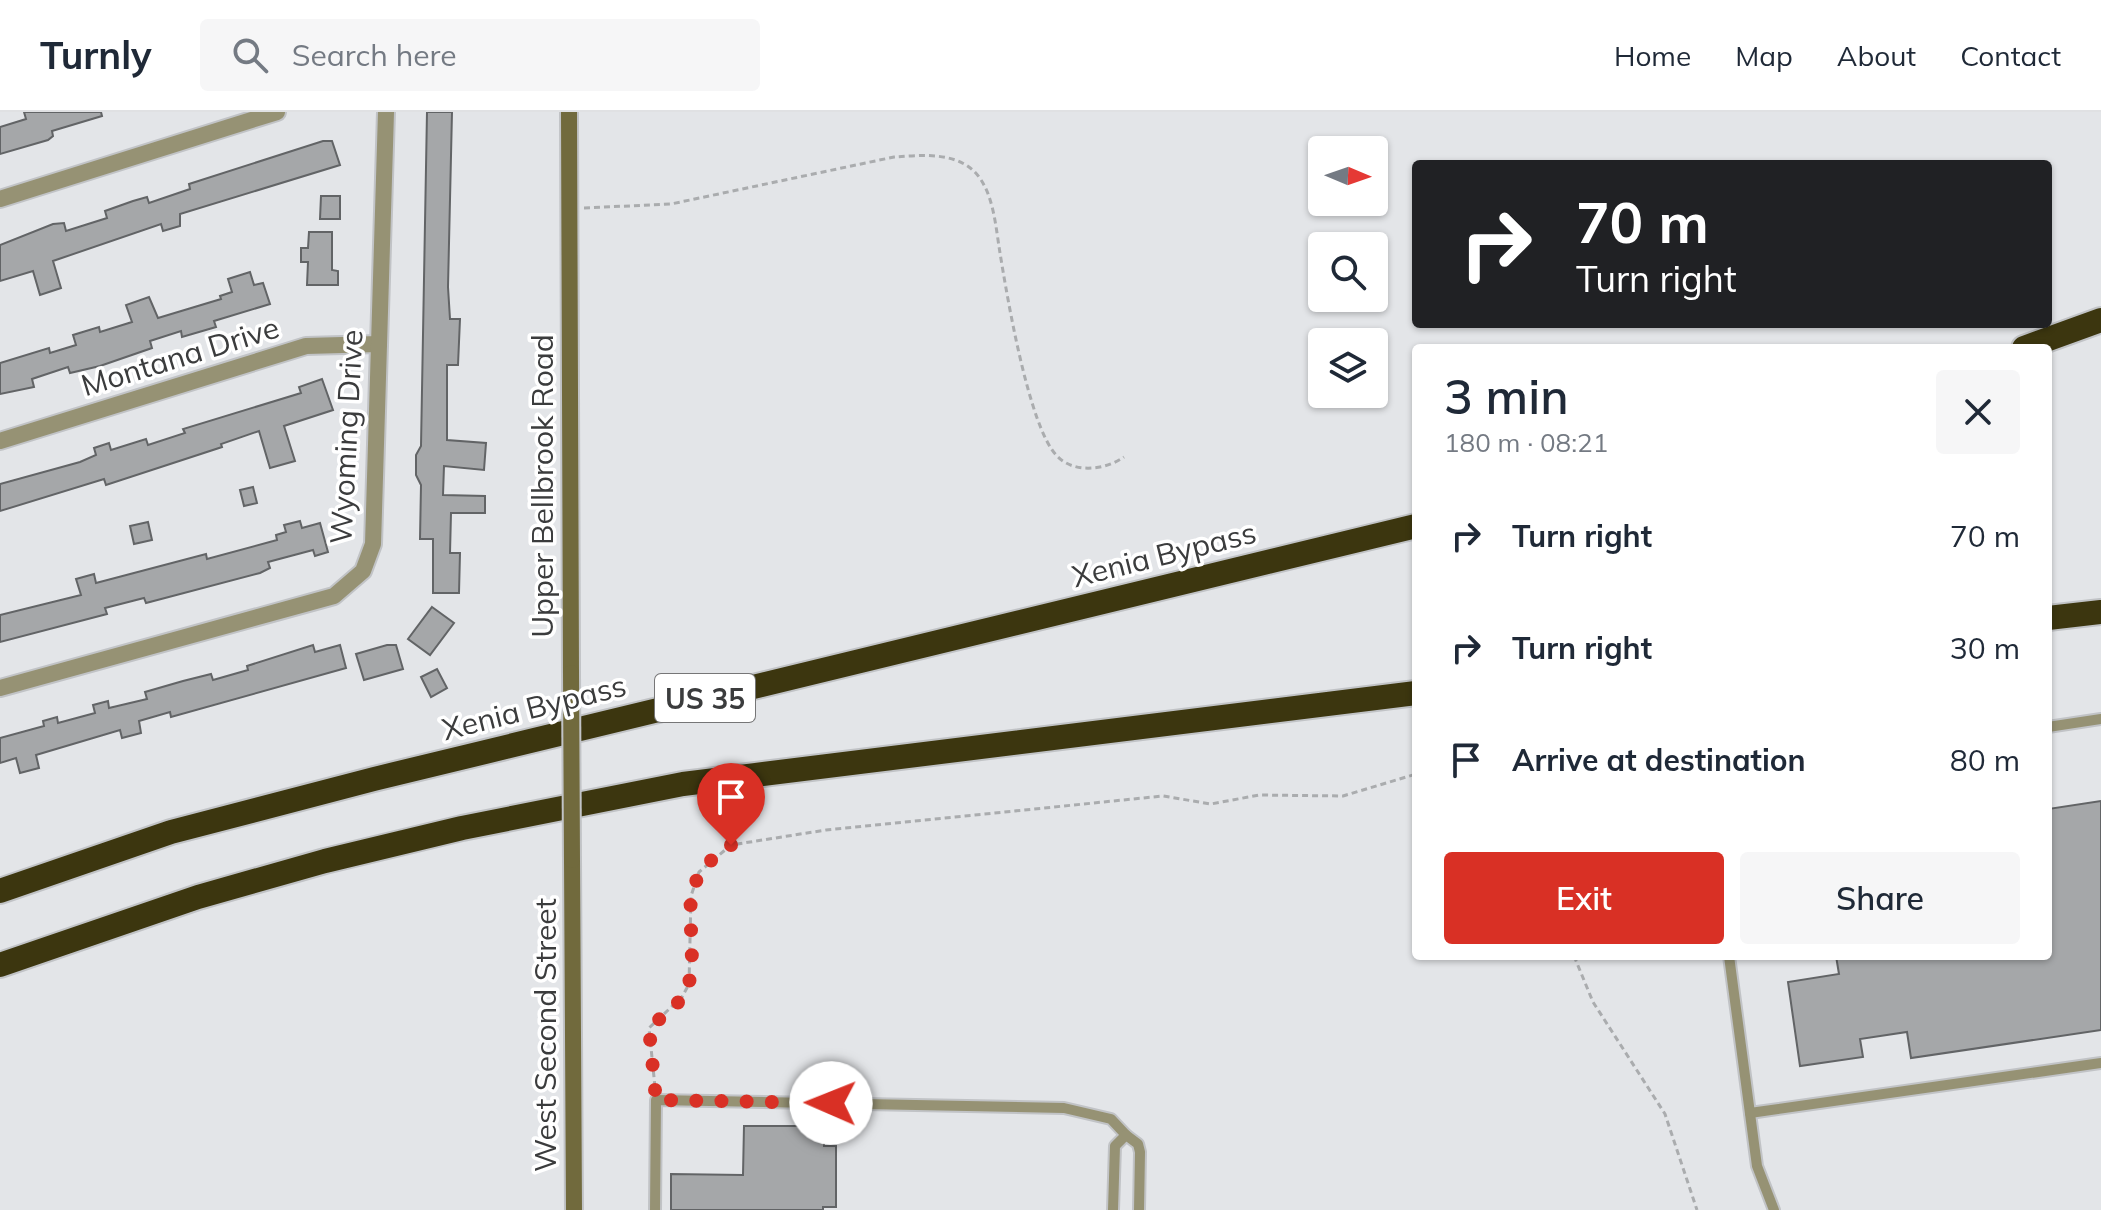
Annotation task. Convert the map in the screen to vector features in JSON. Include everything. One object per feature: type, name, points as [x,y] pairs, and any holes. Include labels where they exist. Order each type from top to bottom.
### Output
[{"type":"highway","points":[[2035,344],[2101,320]]},
{"type":"highway","name":"Xenia Bypass","points":[[0,891],[171,832],[360,783],[1412,527]]},
{"type":"highway","points":[[2052,618],[2101,612]]},
{"type":"highway","points":[[2052,632],[2101,626]]},
{"type":"highway","points":[[0,965],[198,897],[325,861],[462,828],[668,786],[1412,693]]},
{"type":"main road","name":"Upper Bellbrook Road","points":[[569,112],[572,860]]},
{"type":"main road","name":"West Second Street","points":[[572,860],[574,1210]]},
{"type":"street","points":[[0,199],[277,112]]},
{"type":"street","name":"Wyoming Drive","points":[[0,688],[334,596],[349,587],[363,571],[373,544],[386,112]]},
{"type":"street","name":"Montana Drive","points":[[0,441],[306,346],[379,344]]},
{"type":"lane","points":[[2052,726],[2101,719]]},
{"type":"lane","points":[[1730,960],[1757,1166],[1774,1210]]},
{"type":"lane","points":[[1750,1113],[2101,1063]]},
{"type":"lane","points":[[655,1210],[656,1100],[1064,1108],[1111,1119],[1138,1144],[1139,1210]]},
{"type":"lane","points":[[1113,1210],[1115,1146],[1126,1135]]},
{"type":"path","points":[[569,209],[671,204],[894,157],[926,154],[953,158],[979,177],[993,211],[1013,321],[1047,443],[1063,462],[1085,468],[1108,466],[1124,457]]},
{"type":"path","points":[[656,1100],[649,1028],[682,997],[689,984],[691,896],[699,872],[731,845],[826,830],[1163,796],[1211,804],[1259,795],[1343,796],[1412,775]]},
{"type":"path","points":[[1576,960],[1593,1002],[1665,1114],[1697,1210]]},
{"type":"building","points":[[24,112],[101,112],[102,116],[52,131],[53,136],[48,140],[0,154],[0,127],[26,119]]},
{"type":"building","points":[[427,112],[452,112],[448,287],[450,319],[460,319],[458,365],[447,365],[447,440],[486,443],[484,470],[444,466],[443,495],[485,496],[485,513],[451,513],[450,553],[460,553],[459,593],[433,593],[433,539],[420,539],[421,485],[416,475],[416,455],[421,446]]},
{"type":"building","points":[[323,141],[332,141],[340,165],[180,214],[180,226],[163,231],[161,224],[53,261],[61,288],[40,295],[33,271],[0,281],[0,245],[53,224],[64,223],[66,231],[107,218],[105,211],[133,201],[147,197],[149,203],[190,189],[189,184]]},
{"type":"building","points":[[321,196],[340,196],[340,219],[320,219]]},
{"type":"building","points":[[309,232],[332,232],[332,270],[338,271],[338,285],[307,285],[308,262],[301,262],[301,248],[308,248]]},
{"type":"building","points":[[250,272],[254,285],[263,283],[270,304],[214,321],[216,327],[182,337],[181,331],[150,341],[152,348],[100,366],[70,373],[68,367],[32,379],[34,387],[0,394],[0,363],[49,348],[50,353],[76,345],[73,335],[99,327],[100,332],[132,322],[126,305],[149,297],[158,318],[221,299],[220,296],[232,292],[228,279]]},
{"type":"building","points":[[322,379],[333,410],[284,426],[295,461],[270,468],[259,431],[221,444],[222,447],[106,485],[104,479],[0,511],[0,484],[80,462],[96,455],[94,448],[109,443],[111,450],[146,439],[148,445],[185,433],[183,429],[301,393],[299,387]]},
{"type":"building","points":[[253,487],[257,503],[244,506],[240,490]]},
{"type":"building","points":[[300,521],[302,528],[320,523],[328,552],[315,556],[313,550],[268,562],[270,568],[260,573],[146,603],[144,598],[105,608],[107,614],[0,642],[0,615],[81,595],[76,579],[94,574],[96,583],[206,554],[207,559],[277,540],[276,535],[286,532],[284,525]]},
{"type":"building","points":[[148,522],[152,540],[134,544],[130,526]]},
{"type":"building","points":[[432,607],[454,623],[430,655],[408,639]]},
{"type":"building","points":[[313,645],[315,652],[340,645],[346,668],[171,717],[170,712],[139,721],[141,733],[122,738],[120,730],[36,755],[39,768],[20,773],[16,758],[0,763],[0,738],[44,726],[43,721],[57,717],[58,723],[95,713],[93,705],[108,701],[109,708],[147,699],[145,692],[211,674],[213,680]]},
{"type":"building","points":[[396,645],[403,669],[364,680],[356,654]]},
{"type":"building","points":[[437,669],[447,688],[431,697],[421,677]]},
{"type":"building","points":[[2101,801],[2101,1030],[1911,1058],[1907,1032],[1860,1039],[1863,1057],[1800,1066],[1788,982],[1839,974],[1837,960],[2052,960],[2052,808]]},
{"type":"building","points":[[744,1126],[824,1126],[824,1146],[836,1146],[836,1207],[823,1207],[823,1210],[671,1210],[671,1174],[743,1175]]},
{"type":"route","points":[[731,845],[713,856],[699,872],[691,896],[689,984],[682,997],[649,1028],[656,1100],[831,1103]]}]
